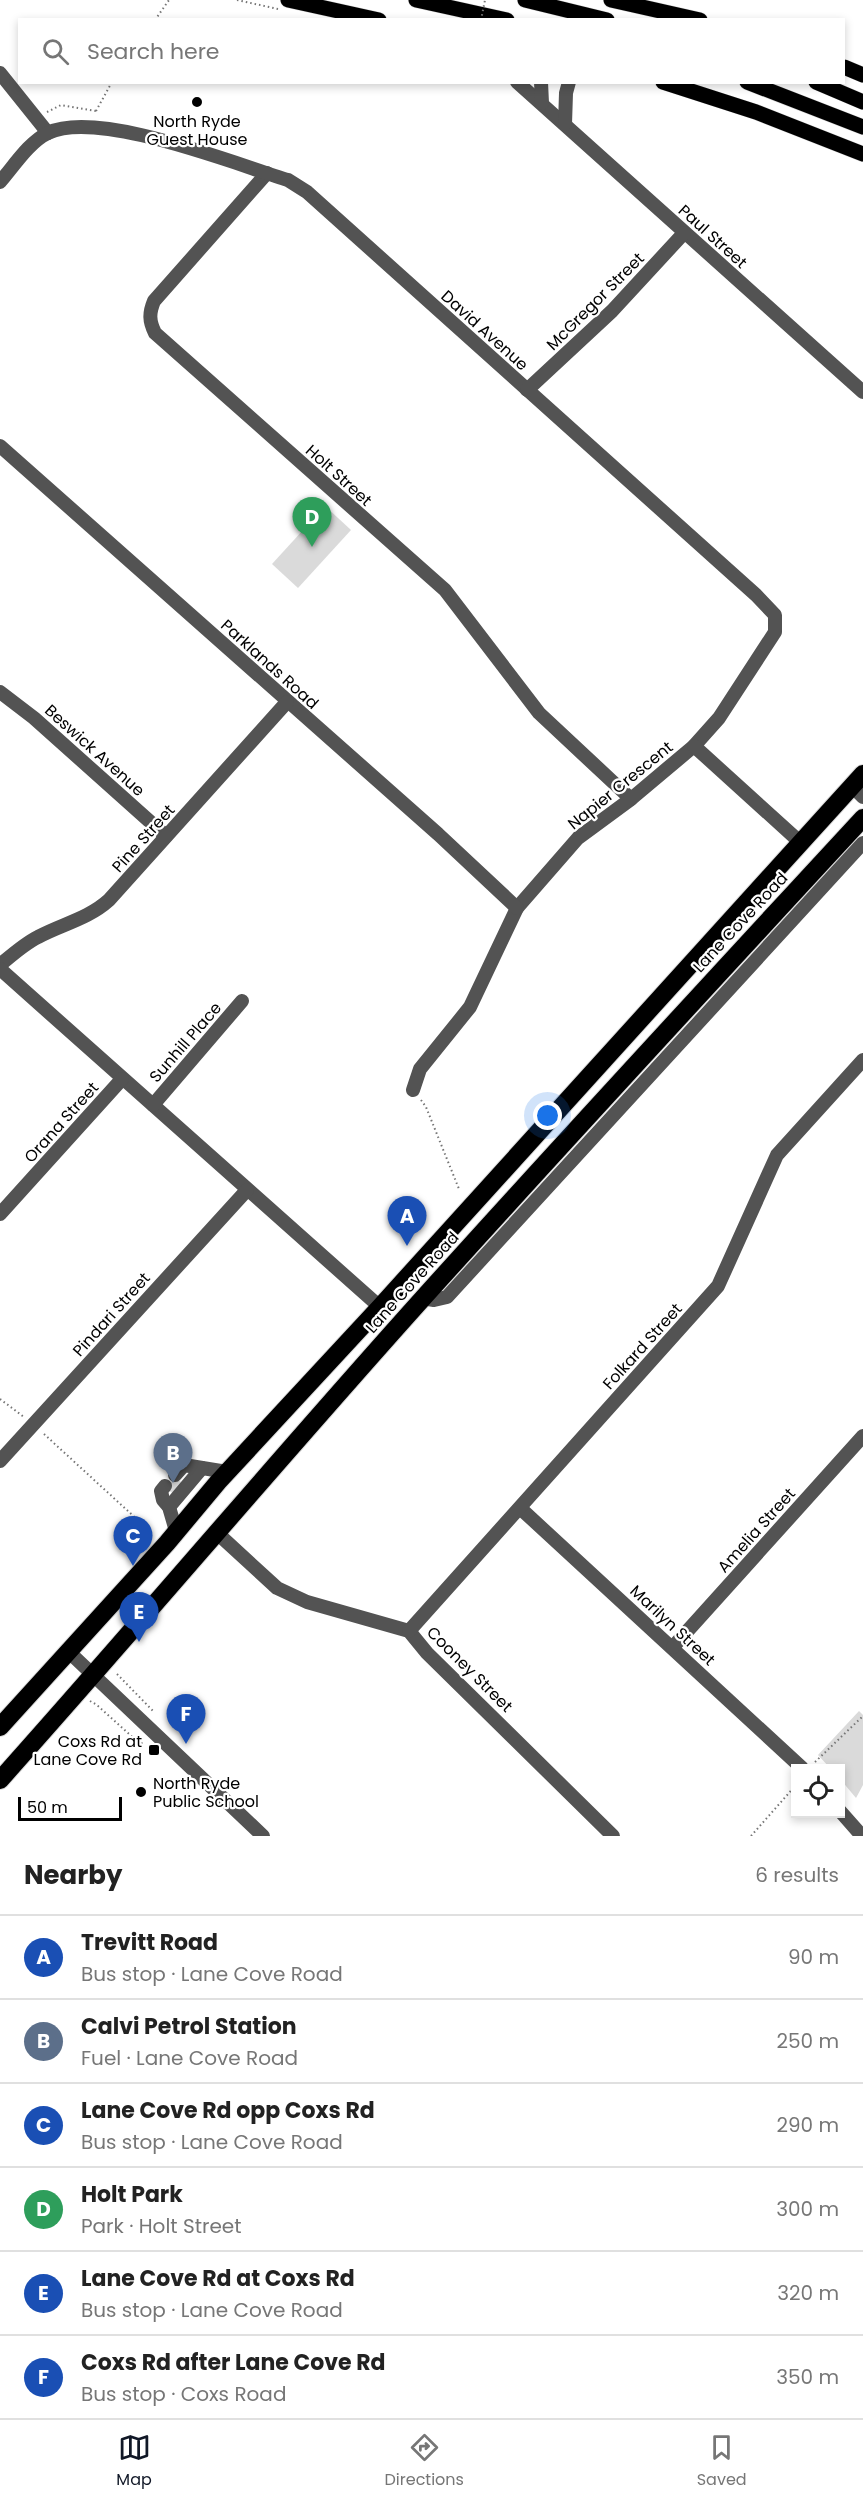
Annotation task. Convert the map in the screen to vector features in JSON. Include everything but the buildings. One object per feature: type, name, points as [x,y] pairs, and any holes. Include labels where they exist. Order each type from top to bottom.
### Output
[{"type":"highway","name":"Lane Cove Road","points":[[0,1727],[227,1472],[801,843],[859,785]]},
{"type":"highway","name":"Lane Cove Road","points":[[0,1780],[94,1676],[216,1532],[423,1298],[863,818]]},
{"type":"main road","points":[[288,0],[370,18]]},
{"type":"main road","points":[[416,0],[498,18]]},
{"type":"main road","points":[[525,0],[599,18]]},
{"type":"main road","points":[[611,0],[690,18]]},
{"type":"main road","points":[[845,67],[863,75]]},
{"type":"main road","points":[[669,84],[756,112],[863,154]]},
{"type":"main road","points":[[752,84],[863,127]]},
{"type":"main road","points":[[821,84],[863,102]]},
{"type":"street","points":[[0,73],[48,133],[35,142],[0,182]]},
{"type":"street","name":"Paul Street","points":[[519,84],[863,392]]},
{"type":"street","points":[[541,84],[542,103]]},
{"type":"street","points":[[565,124],[568,84]]},
{"type":"street","name":"David Avenue","points":[[48,133],[62,129],[89,127],[138,133],[288,180],[307,192],[756,595],[775,615],[777,623],[769,641],[719,718],[694,746]]},
{"type":"street","name":"Holt Street","points":[[267,173],[154,301],[150,312],[150,323],[155,333],[445,590],[539,713],[631,799]]},
{"type":"street","name":"McGregor Street","points":[[527,390],[612,311],[684,233]]},
{"type":"street","name":"Parklands Road","points":[[0,446],[438,834],[517,908]]},
{"type":"street","name":"Beswick Avenue","points":[[0,692],[34,718],[166,836]]},
{"type":"street","name":"Pine Street","points":[[0,967],[39,937],[99,909],[287,702]]},
{"type":"street","name":"Napier Crescent","points":[[413,1090],[420,1069],[470,1007],[517,908],[578,838],[631,799],[694,746],[801,843]]},
{"type":"street","points":[[423,1298],[434,1300],[447,1297],[863,843]]},
{"type":"street","points":[[0,967],[122,1079],[380,1307]]},
{"type":"street","name":"Sunhill Place","points":[[153,1105],[242,1001]]},
{"type":"street","name":"Folkard Street","points":[[409,1631],[718,1286],[777,1155],[863,1060]]},
{"type":"street","name":"Orana Street","points":[[0,1214],[122,1079]]},
{"type":"street","name":"Pindari Street","points":[[0,1461],[247,1190]]},
{"type":"street","name":"Amelia Street","points":[[673,1647],[863,1436]]},
{"type":"street","points":[[176,1531],[167,1496],[198,1467]]},
{"type":"street","points":[[178,1478],[198,1467],[227,1472]]},
{"type":"street","name":"Marilyn Street","points":[[520,1508],[806,1764]]},
{"type":"street","name":"Cooney Street","points":[[216,1532],[277,1587],[307,1602],[409,1631],[427,1653],[613,1836]]},
{"type":"street","points":[[69,1652],[263,1836]]},
{"type":"street","points":[[845,1817],[862,1836]]},
{"type":"path","points":[[156,18],[169,0]]},
{"type":"path","points":[[481,18],[485,0]]},
{"type":"path","points":[[89,127],[111,84]]},
{"type":"path","points":[[413,1090],[426,1107],[459,1189]]},
{"type":"path","points":[[0,1399],[33,1424],[155,1535]]},
{"type":"path","points":[[117,1673],[153,1709]]},
{"type":"path","points":[[92,1702],[140,1744]]},
{"type":"path","points":[[810,1764],[863,1716]]},
{"type":"path","points":[[752,1836],[791,1790]]},
{"type":"shaded area","points":[[325,506],[351,530],[298,588],[272,564]]},
{"type":"shaded area","points":[[859,1711],[863,1715],[863,1785],[856,1798],[845,1785],[845,1764],[826,1764],[818,1755]]},
{"type":"tunnel","points":[[171,1492],[181,1480]]},
{"type":"place","name":"North Ryde Guest House","points":[[197,102]]},
{"type":"place","name":"Holt Park","points":[[312,547]]},
{"type":"place","name":"Trevitt Road","points":[[407,1246]]},
{"type":"place","name":"Calvi Petrol Station","points":[[173,1483]]},
{"type":"place","name":"Lane Cove Rd opp Coxs Rd","points":[[133,1566]]},
{"type":"place","name":"Lane Cove Rd at Coxs Rd","points":[[139,1642]]},
{"type":"place","name":"Coxs Rd after Lane Cove Rd","points":[[186,1744]]},
{"type":"place","name":"Coxs Rd at Lane Cove Rd","points":[[154,1750]]},
{"type":"place","name":"North Ryde Public School","points":[[141,1792]]}]
